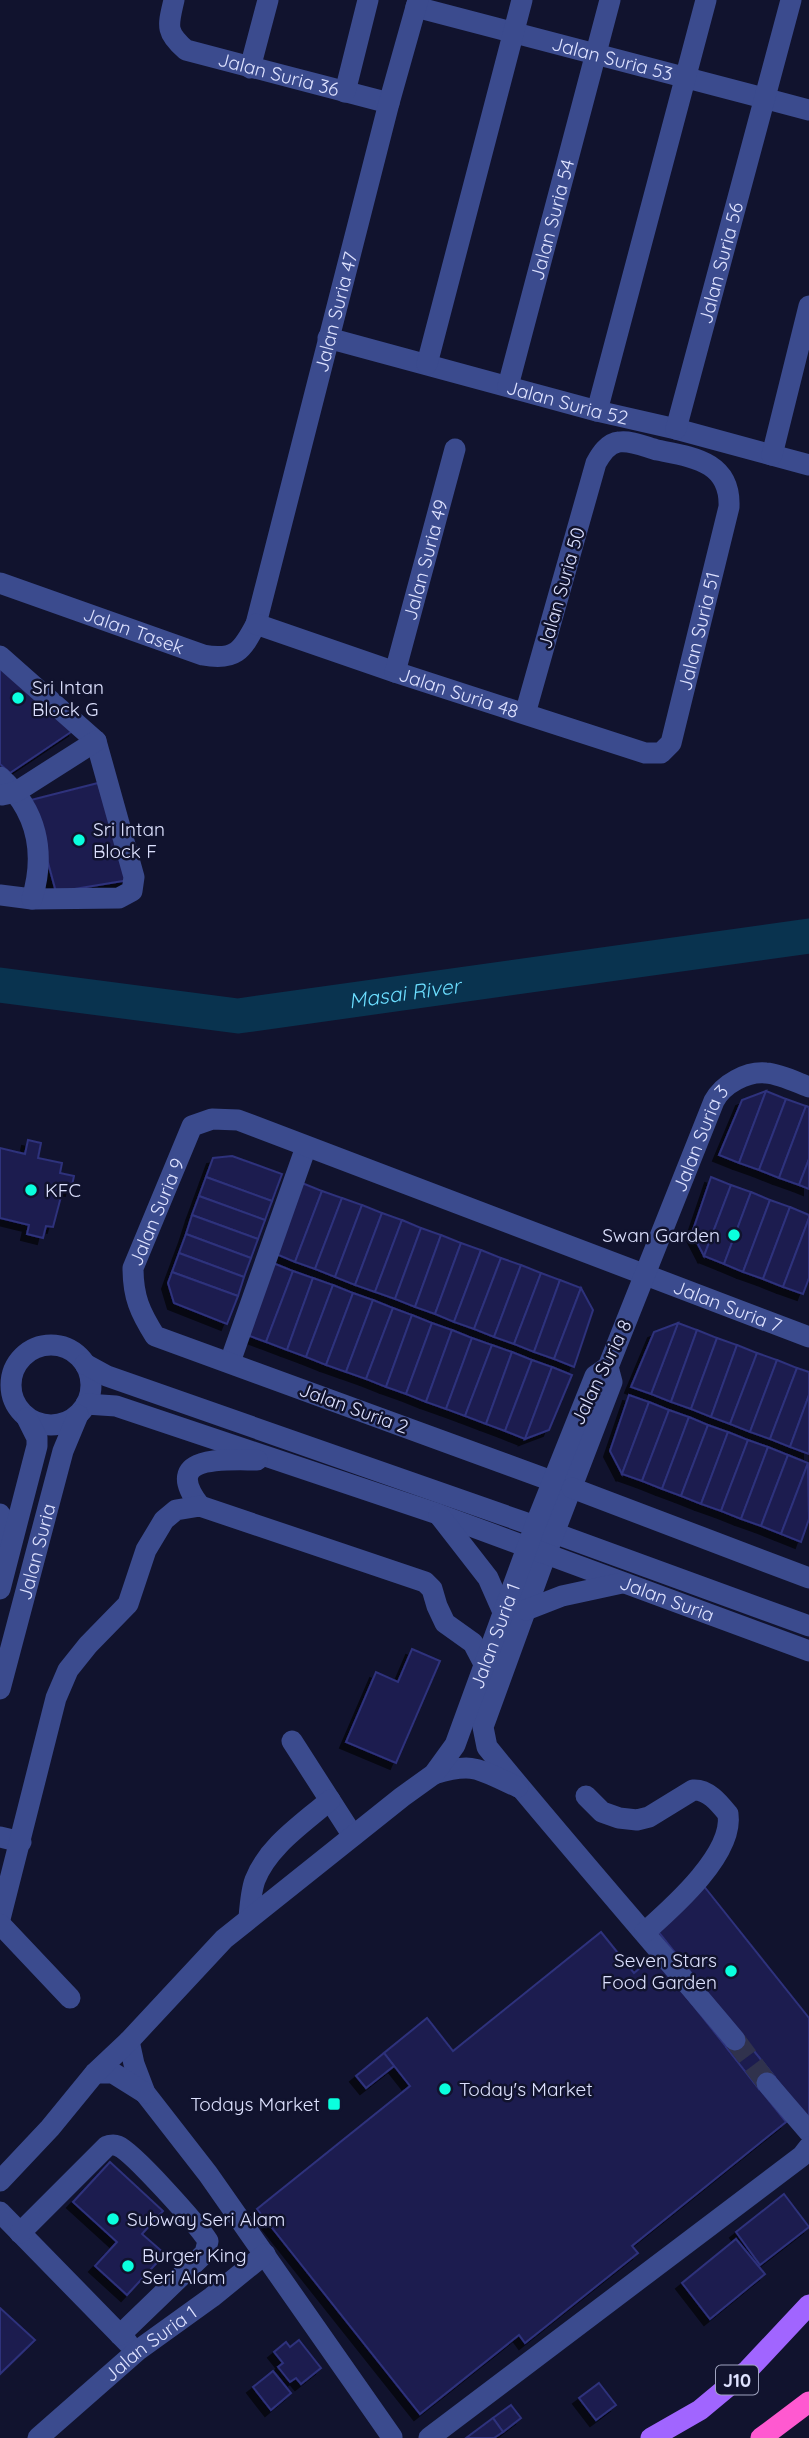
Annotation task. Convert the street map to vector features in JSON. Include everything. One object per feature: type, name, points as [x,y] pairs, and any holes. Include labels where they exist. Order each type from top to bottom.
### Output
[{"type":"highway","points":[[763,2435],[809,2402]]},
{"type":"main road","name":"J10","points":[[651,2438],[700,2410],[748,2370],[809,2305]]},
{"type":"street","name":"Jalan Suria 36","points":[[174,0],[169,21],[172,38],[186,50],[388,103]]},
{"type":"street","points":[[250,68],[268,0]]},
{"type":"street","points":[[345,92],[368,0]]},
{"type":"street","points":[[427,364],[522,0]]},
{"type":"street","name":"Jalan Suria 54","points":[[508,386],[610,0]]},
{"type":"street","points":[[597,411],[706,0]]},
{"type":"street","name":"Jalan Suria 56","points":[[676,429],[792,0]]},
{"type":"street","name":"Jalan Suria 53","points":[[417,4],[513,33],[809,110]]},
{"type":"street","name":"Jalan Suria 47","points":[[256,624],[388,103],[417,4]]},
{"type":"street","points":[[772,455],[809,306]]},
{"type":"street","name":"Jalan Suria 52","points":[[328,338],[809,465]]},
{"type":"street","points":[[702,460],[706,437]]},
{"type":"street","name":"Jalan Suria 50","points":[[526,714],[596,463],[606,448],[620,441],[702,460]]},
{"type":"street","name":"Jalan Suria 49","points":[[395,672],[455,449]]},
{"type":"street","name":"Jalan Suria 51","points":[[661,753],[671,743],[729,507],[730,494],[725,481],[715,469],[702,460]]},
{"type":"street","name":"Jalan Tasek","points":[[0,583],[218,658],[236,654],[256,624]]},
{"type":"street","name":"Jalan Suria 48","points":[[256,624],[645,753],[661,753]]},
{"type":"street","points":[[0,656],[96,741],[134,877],[132,891],[119,898],[32,899],[0,895]]},
{"type":"street","points":[[8,794],[96,741]]},
{"type":"street","points":[[0,777],[8,794],[31,823],[40,849],[39,875],[32,899]]},
{"type":"street","name":"Jalan Suria 3","points":[[645,1274],[717,1095],[731,1082],[765,1073],[809,1087]]},
{"type":"street","name":"Jalan Suria 7","points":[[191,1126],[212,1119],[238,1120],[809,1336]]},
{"type":"street","name":"Jalan Suria 9","points":[[155,1336],[139,1311],[133,1286],[133,1268],[191,1126]]},
{"type":"street","points":[[230,1362],[306,1147]]},
{"type":"street","name":"Jalan Suria 8","points":[[536,1551],[562,1485],[595,1376],[608,1367],[645,1274]]},
{"type":"street","name":"Jalan Suria 2","points":[[155,1336],[809,1578]]},
{"type":"street","points":[[41,1346],[66,1347],[76,1353],[85,1364],[91,1391],[82,1410],[66,1423],[53,1426],[39,1424],[27,1418],[17,1408],[6,1388],[14,1369],[26,1354],[41,1346]]},
{"type":"street","points":[[0,1352],[26,1354]]},
{"type":"street","points":[[85,1364],[107,1376],[545,1529]]},
{"type":"street","points":[[82,1410],[116,1406],[438,1514],[536,1551],[526,1610],[483,1727],[487,1747],[551,1826],[645,1932],[735,2040]]},
{"type":"street","name":"Jalan Suria","points":[[0,1689],[63,1451],[82,1410]]},
{"type":"street","name":"Jalan Suria","points":[[1,1583],[37,1446],[37,1438],[27,1418]]},
{"type":"street","points":[[200,1506],[187,1483],[189,1472],[195,1465],[215,1460],[277,1460]]},
{"type":"street","points":[[70,1997],[0,1922],[5,1874],[21,1842],[57,1698],[68,1670],[128,1604],[146,1550],[164,1520],[176,1510],[200,1506],[425,1582],[432,1589],[445,1623],[473,1643],[484,1664]]},
{"type":"street","points":[[0,1514],[3,1521],[1,1583]]},
{"type":"street","points":[[438,1514],[488,1578],[501,1619],[464,1635]]},
{"type":"street","name":"Jalan Suria","points":[[545,1529],[809,1626]]},
{"type":"street","name":"Jalan Suria","points":[[536,1551],[809,1651]]},
{"type":"street","name":"Jalan Suria 1","points":[[0,2181],[50,2128],[95,2073],[249,1918],[435,1774],[455,1745],[501,1619],[536,1551]]},
{"type":"street","points":[[526,1610],[562,1596],[622,1583]]},
{"type":"street","points":[[292,1741],[353,1836]]},
{"type":"street","points":[[435,1774],[458,1767],[476,1768],[520,1788]]},
{"type":"street","points":[[586,1796],[602,1812],[637,1820],[649,1817],[692,1790],[701,1790],[708,1793],[728,1814],[729,1823],[722,1844],[706,1869],[683,1898],[645,1932]]},
{"type":"street","points":[[249,1918],[256,1879],[263,1866],[278,1845],[330,1800]]},
{"type":"street","points":[[0,1837],[21,1842]]},
{"type":"street","points":[[129,2040],[134,2064],[145,2093],[208,2174],[392,2438],[405,2434],[415,2438]]},
{"type":"street","points":[[95,2073],[113,2073],[145,2093]]},
{"type":"street","points":[[767,2083],[809,2132]]},
{"type":"street","points":[[20,2233],[107,2146],[123,2149],[201,2230],[208,2241],[205,2253],[120,2335]]},
{"type":"street","points":[[429,2438],[802,2156],[809,2147]]},
{"type":"street","points":[[0,2213],[137,2351]]},
{"type":"street","name":"Jalan Suria 1","points":[[38,2438],[137,2351],[212,2297],[265,2254]]},
{"type":"building","name":"Sri Intan Block G","points":[[0,665],[74,730],[10,773],[0,764]]},
{"type":"building","name":"Sri Intan Block F","points":[[98,783],[129,880],[56,892],[31,800]]},
{"type":"building","points":[[766,1091],[739,1163],[719,1155],[742,1100]]},
{"type":"building","points":[[766,1091],[786,1099],[759,1170],[739,1163]]},
{"type":"building","points":[[786,1099],[806,1106],[779,1178],[759,1170]]},
{"type":"building","points":[[806,1106],[809,1107],[809,1159],[799,1185],[779,1178]]},
{"type":"building","name":"KFC","points":[[28,1140],[41,1143],[38,1158],[62,1163],[60,1173],[74,1176],[71,1190],[63,1189],[53,1227],[46,1226],[43,1238],[27,1234],[29,1225],[0,1218],[0,1148],[25,1154]]},
{"type":"building","points":[[232,1156],[282,1174],[272,1201],[206,1177],[213,1158]]},
{"type":"building","points":[[809,1159],[809,1189],[799,1185]]},
{"type":"building","points":[[206,1177],[272,1201],[265,1220],[199,1196]]},
{"type":"building","points":[[711,1177],[731,1185],[704,1256],[692,1233]]},
{"type":"building","points":[[302,1183],[322,1191],[295,1262],[276,1254]]},
{"type":"building","points":[[731,1185],[751,1192],[724,1264],[704,1256]]},
{"type":"building","points":[[322,1191],[342,1198],[315,1269],[295,1262]]},
{"type":"building","points":[[751,1192],[770,1200],[743,1272],[724,1264]]},
{"type":"building","points":[[199,1196],[265,1220],[258,1239],[192,1215]]},
{"type":"building","points":[[342,1198],[362,1205],[335,1277],[315,1269]]},
{"type":"building","points":[[770,1200],[790,1207],[763,1279],[743,1272]]},
{"type":"building","points":[[362,1205],[382,1213],[355,1285],[335,1277]]},
{"type":"building","points":[[790,1207],[809,1215],[809,1218],[783,1287],[763,1279]]},
{"type":"building","points":[[382,1213],[402,1220],[375,1292],[355,1285]]},
{"type":"building","points":[[192,1215],[258,1239],[251,1258],[186,1234]]},
{"type":"building","points":[[809,1218],[809,1278],[803,1294],[783,1287]]},
{"type":"building","points":[[402,1220],[421,1228],[395,1299],[375,1292]]},
{"type":"building","points":[[421,1228],[441,1235],[415,1307],[395,1299]]},
{"type":"building","points":[[186,1234],[251,1258],[244,1277],[179,1253]]},
{"type":"building","points":[[441,1235],[461,1243],[435,1314],[415,1307]]},
{"type":"building","points":[[461,1243],[481,1250],[454,1322],[435,1314]]},
{"type":"building","points":[[481,1250],[501,1258],[474,1329],[454,1322]]},
{"type":"building","points":[[179,1253],[244,1277],[238,1296],[172,1272]]},
{"type":"building","points":[[501,1258],[521,1265],[494,1337],[474,1329]]},
{"type":"building","points":[[273,1263],[293,1271],[266,1342],[247,1335]]},
{"type":"building","points":[[521,1265],[541,1273],[514,1344],[494,1337]]},
{"type":"building","points":[[293,1271],[313,1278],[287,1350],[266,1342]]},
{"type":"building","points":[[172,1272],[238,1296],[227,1324],[174,1303],[168,1283]]},
{"type":"building","points":[[541,1273],[560,1280],[534,1352],[514,1344]]},
{"type":"building","points":[[313,1278],[333,1285],[306,1357],[287,1350]]},
{"type":"building","points":[[560,1280],[581,1288],[554,1359],[534,1352]]},
{"type":"building","points":[[333,1285],[353,1293],[326,1365],[306,1357]]},
{"type":"building","points":[[581,1288],[593,1310],[574,1367],[554,1359]]},
{"type":"building","points":[[353,1293],[373,1300],[346,1372],[326,1365]]},
{"type":"building","points":[[373,1300],[393,1308],[366,1379],[346,1372]]},
{"type":"building","points":[[393,1308],[412,1315],[386,1387],[366,1379]]},
{"type":"building","points":[[412,1315],[432,1323],[406,1394],[386,1387]]},
{"type":"building","points":[[432,1323],[452,1330],[426,1402],[406,1394]]},
{"type":"building","points":[[678,1323],[697,1330],[671,1402],[651,1394]]},
{"type":"building","points":[[678,1323],[651,1394],[631,1387],[654,1332]]},
{"type":"building","points":[[452,1330],[472,1338],[446,1409],[426,1402]]},
{"type":"building","points":[[697,1330],[717,1338],[691,1409],[671,1402]]},
{"type":"building","points":[[472,1338],[492,1345],[465,1416],[446,1409]]},
{"type":"building","points":[[717,1338],[737,1345],[711,1417],[691,1409]]},
{"type":"building","points":[[492,1345],[512,1352],[486,1424],[465,1416]]},
{"type":"building","points":[[737,1345],[757,1353],[730,1424],[711,1417]]},
{"type":"building","points":[[512,1352],[532,1360],[505,1431],[486,1424]]},
{"type":"building","points":[[757,1353],[777,1360],[750,1432],[730,1424]]},
{"type":"building","points":[[532,1360],[552,1367],[525,1439],[505,1431]]},
{"type":"building","points":[[777,1360],[797,1368],[770,1439],[750,1432]]},
{"type":"building","points":[[552,1367],[572,1375],[549,1430],[525,1439]]},
{"type":"building","points":[[797,1368],[809,1372],[809,1395],[790,1447],[770,1439]]},
{"type":"building","points":[[629,1395],[649,1402],[622,1474],[610,1451]]},
{"type":"building","points":[[809,1395],[809,1454],[790,1447]]},
{"type":"building","points":[[649,1402],[669,1410],[642,1481],[622,1474]]},
{"type":"building","points":[[669,1410],[689,1417],[662,1489],[642,1481]]},
{"type":"building","points":[[689,1417],[708,1425],[681,1496],[662,1489]]},
{"type":"building","points":[[708,1425],[728,1432],[701,1504],[681,1496]]},
{"type":"building","points":[[728,1432],[748,1440],[721,1511],[701,1504]]},
{"type":"building","points":[[748,1440],[768,1447],[741,1519],[721,1511]]},
{"type":"building","points":[[768,1447],[788,1455],[761,1526],[741,1519]]},
{"type":"building","points":[[788,1455],[808,1463],[781,1534],[761,1526]]},
{"type":"building","points":[[808,1463],[809,1519],[801,1542],[781,1534]]},
{"type":"building","points":[[412,1649],[440,1661],[396,1763],[346,1742],[376,1672],[398,1682]]},
{"type":"building","name":"Seven Stars Food Garden","points":[[703,1885],[809,2018],[809,2120],[653,1925]]},
{"type":"building","points":[[601,1932],[634,1973],[654,1956],[786,2122],[632,2246],[638,2253],[525,2343],[519,2335],[420,2414],[257,2209],[410,2086],[384,2053],[427,2018],[453,2051]]},
{"type":"building","points":[[741,2035],[775,2077],[759,2089],[726,2047]]},
{"type":"building","points":[[384,2053],[394,2066],[366,2088],[356,2076]]},
{"type":"building","points":[[110,2162],[163,2211],[142,2234],[165,2254],[127,2295],[95,2266],[117,2242],[73,2202]]},
{"type":"building","points":[[784,2194],[809,2227],[760,2265],[736,2232]]},
{"type":"building","points":[[736,2239],[765,2274],[710,2319],[682,2283]]},
{"type":"building","points":[[0,2308],[35,2340],[0,2374]]},
{"type":"building","points":[[299,2340],[321,2368],[301,2384],[296,2378],[290,2382],[278,2367],[283,2363],[274,2352],[286,2342],[290,2347]]},
{"type":"building","points":[[273,2371],[291,2393],[271,2410],[253,2387]]},
{"type":"building","points":[[599,2383],[616,2405],[596,2420],[579,2398]]},
{"type":"building","points":[[511,2405],[521,2418],[503,2432],[493,2418]]},
{"type":"building","points":[[493,2418],[503,2432],[494,2438],[466,2438]]},
{"type":"waterway","name":"Masai River","points":[[0,985],[238,1016],[809,936]]},
{"type":"tunnel","points":[[735,2040],[767,2083]]},
{"type":"place","name":"Sri Intan Block G","points":[[18,698]]},
{"type":"place","name":"Sri Intan Block F","points":[[79,840]]},
{"type":"place","name":"KFC","points":[[31,1190]]},
{"type":"place","name":"Swan Garden","points":[[734,1235]]},
{"type":"place","name":"Seven Stars Food Garden","points":[[731,1971]]},
{"type":"place","name":"Today's Market","points":[[445,2089]]},
{"type":"place","name":"Todays Market","points":[[334,2104]]},
{"type":"place","name":"Subway Seri Alam","points":[[113,2219]]},
{"type":"place","name":"Burger King Seri Alam","points":[[128,2266]]}]
